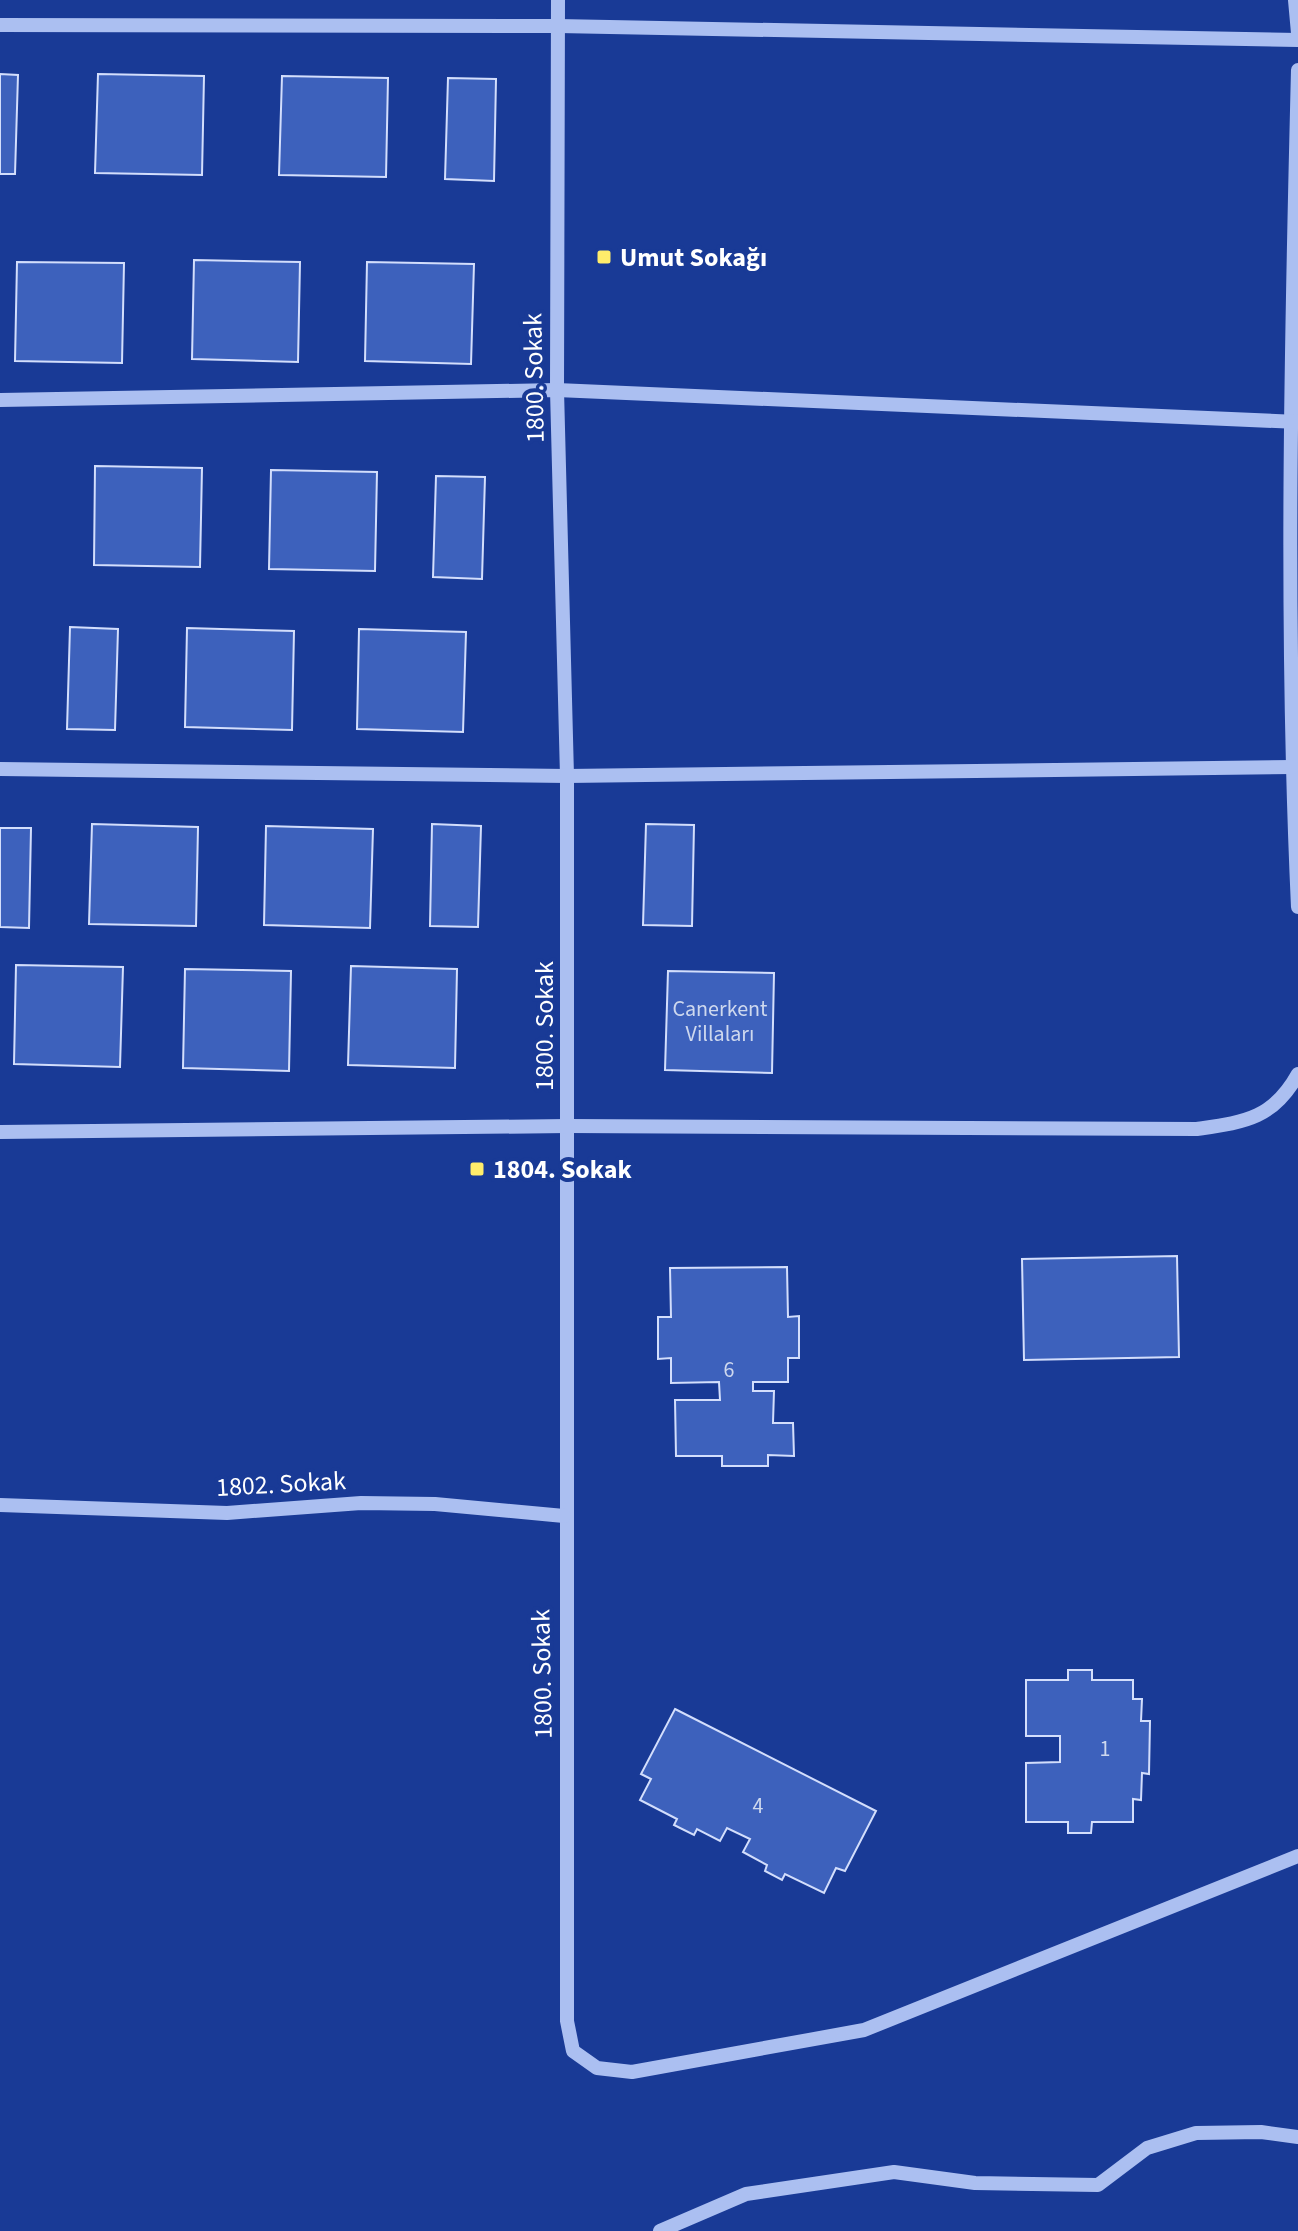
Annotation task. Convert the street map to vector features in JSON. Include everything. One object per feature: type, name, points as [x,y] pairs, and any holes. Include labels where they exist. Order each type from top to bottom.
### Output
[{"type":"street","name":"1800. Sokak","points":[[558,0],[557,390],[567,776],[568,1126],[564,1516],[567,2021],[573,2051],[597,2068],[632,2072],[864,2030],[1298,1856]]},
{"type":"street","points":[[1295,0],[1298,33]]},
{"type":"street","points":[[0,25],[558,26],[1298,40]]},
{"type":"street","points":[[1298,70],[1292,767],[1298,907]]},
{"type":"street","points":[[0,400],[557,390],[1294,421]]},
{"type":"street","points":[[0,769],[567,776],[1292,767]]},
{"type":"street","points":[[0,1132],[568,1126],[1197,1129],[1249,1122],[1285,1098],[1298,1074]]},
{"type":"street","name":"1802. Sokak","points":[[0,1505],[227,1513],[361,1503],[435,1504],[564,1516]]},
{"type":"street","points":[[660,2231],[746,2194],[894,2172],[975,2183],[1098,2185],[1147,2148],[1196,2133],[1261,2132],[1298,2137]]},
{"type":"building","points":[[0,74],[18,75],[15,174],[0,174]]},
{"type":"building","points":[[98,74],[204,76],[202,175],[95,173]]},
{"type":"building","points":[[282,76],[388,78],[386,177],[279,175]]},
{"type":"building","points":[[448,78],[496,79],[494,181],[445,179]]},
{"type":"building","points":[[194,260],[300,262],[298,362],[192,359]]},
{"type":"building","points":[[17,262],[124,263],[122,363],[15,361]]},
{"type":"building","points":[[367,262],[474,264],[471,364],[365,361]]},
{"type":"building","points":[[95,466],[202,468],[200,567],[94,565]]},
{"type":"building","points":[[271,470],[377,472],[375,571],[269,569]]},
{"type":"building","points":[[436,476],[485,477],[482,579],[433,577]]},
{"type":"building","points":[[70,627],[118,629],[115,730],[67,729]]},
{"type":"building","points":[[187,628],[294,631],[292,730],[185,727]]},
{"type":"building","points":[[359,629],[466,632],[463,732],[357,729]]},
{"type":"building","points":[[92,824],[198,827],[196,926],[89,924]]},
{"type":"building","points":[[432,824],[481,826],[478,927],[430,926]]},
{"type":"building","points":[[646,824],[694,825],[692,926],[643,925]]},
{"type":"building","points":[[266,826],[373,829],[370,928],[264,925]]},
{"type":"building","points":[[0,828],[31,828],[29,928],[0,927]]},
{"type":"building","points":[[16,965],[123,967],[120,1067],[14,1064]]},
{"type":"building","points":[[351,966],[457,969],[455,1068],[348,1065]]},
{"type":"building","points":[[185,969],[291,971],[289,1071],[183,1068]]},
{"type":"building","points":[[668,971],[774,973],[772,1073],[665,1070]]},
{"type":"building","points":[[1177,1256],[1179,1357],[1024,1360],[1022,1259]]},
{"type":"building","points":[[787,1267],[788,1317],[799,1316],[799,1358],[788,1358],[788,1382],[753,1382],[753,1391],[774,1391],[773,1423],[793,1423],[794,1456],[768,1455],[768,1466],[722,1466],[722,1456],[676,1456],[675,1400],[720,1400],[719,1382],[671,1383],[671,1358],[658,1359],[658,1317],[671,1317],[670,1268]]},
{"type":"building","points":[[1068,1670],[1092,1670],[1092,1680],[1133,1680],[1133,1699],[1142,1699],[1141,1721],[1150,1721],[1149,1774],[1142,1773],[1141,1800],[1133,1799],[1133,1822],[1092,1822],[1091,1833],[1068,1833],[1068,1822],[1026,1822],[1026,1763],[1060,1762],[1060,1736],[1026,1736],[1026,1680],[1068,1680]]},
{"type":"building","points":[[675,1709],[876,1811],[845,1871],[836,1868],[824,1893],[785,1874],[782,1880],[765,1871],[767,1865],[743,1852],[750,1839],[727,1828],[720,1841],[697,1829],[694,1835],[674,1825],[677,1819],[640,1800],[651,1779],[641,1774]]},
{"type":"place","name":"Umut Sokağı","points":[[604,257]]},
{"type":"place","name":"1804. Sokak","points":[[477,1169]]}]
